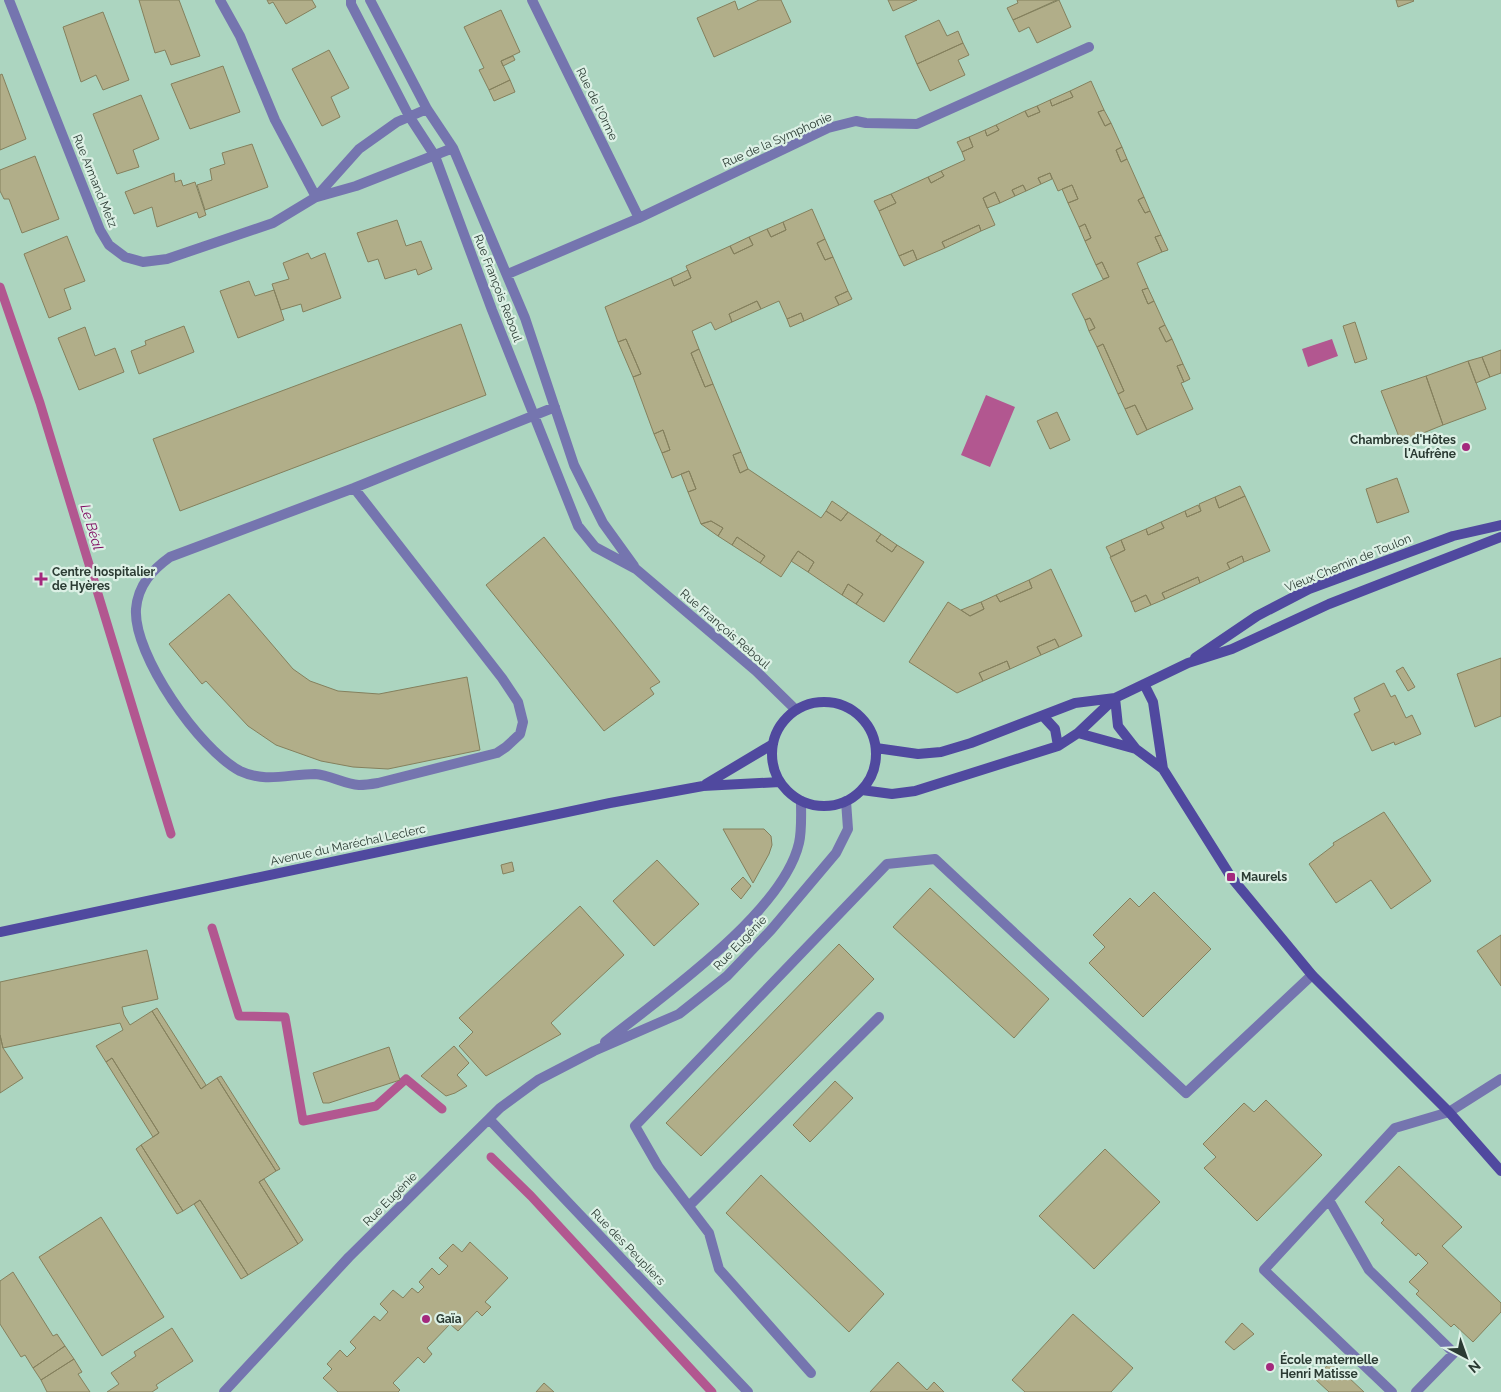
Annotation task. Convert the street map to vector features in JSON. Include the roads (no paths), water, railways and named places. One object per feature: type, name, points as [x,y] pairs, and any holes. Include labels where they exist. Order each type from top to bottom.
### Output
[{"type":"street","name":"Rue Armand Metz","points":[[9,0],[100,230],[109,245],[125,257],[144,262],[167,259],[273,223],[316,197],[356,186],[453,148]]},
{"type":"street","points":[[220,0],[240,36],[275,120],[316,197]]},
{"type":"street","name":"Rue François Reboul","points":[[351,0],[351,4],[409,116],[435,156],[492,310],[578,526],[595,547],[636,569],[756,671],[796,710]]},
{"type":"street","name":"Rue François Reboul","points":[[370,0],[427,110],[453,148],[508,274],[525,318],[574,466],[603,523],[636,569]]},
{"type":"street","name":"Rue de l'Orme","points":[[532,0],[639,218]]},
{"type":"street","name":"Rue de la Symphonie","points":[[508,274],[639,218],[828,128],[856,121],[866,124],[917,124],[1089,47]]},
{"type":"street","name":"Rue Armand Metz","points":[[316,197],[358,149],[409,116],[427,110]]},
{"type":"street","points":[[354,488],[502,678],[522,711],[523,722],[520,734],[497,754],[378,783],[359,785],[316,774],[274,778],[248,774],[239,770],[204,741],[168,692],[153,667],[144,645],[136,610],[139,593],[154,568],[170,557],[354,488],[555,407]]},
{"type":"street","name":"Vieux Chemin de Toulon","points":[[1188,663],[1256,616],[1309,589],[1453,536],[1501,525]]},
{"type":"street","name":"Vieux Chemin de Toulon","points":[[1115,698],[1188,663],[1232,649],[1329,604],[1501,537]]},
{"type":"street","points":[[1144,684],[1153,702],[1163,769]]},
{"type":"street","points":[[876,748],[918,754],[941,752],[1075,703],[1115,698]]},
{"type":"street","points":[[862,790],[892,794],[915,791],[1058,746],[1078,732],[1115,698]]},
{"type":"street","points":[[1115,698],[1118,726],[1136,749],[1163,769],[1231,877],[1312,975],[1449,1112],[1501,1171]]},
{"type":"street","points":[[817,703],[839,704],[853,710],[864,720],[872,733],[876,748],[876,763],[870,778],[862,790],[846,801],[824,806],[801,801],[792,795],[780,782],[773,762],[773,744],[777,732],[785,720],[796,710],[817,703]]},
{"type":"street","points":[[1043,716],[1055,729],[1058,746]]},
{"type":"street","points":[[1078,732],[1136,749]]},
{"type":"street","name":"Avenue du Maréchal Leclerc","points":[[703,786],[773,744]]},
{"type":"street","name":"Avenue du Maréchal Leclerc","points":[[0,932],[601,805],[703,786],[780,782]]},
{"type":"street","name":"Rue Eugénie","points":[[594,1050],[711,957],[749,921],[784,877],[800,842],[801,801]]},
{"type":"street","name":"Rue Eugénie","points":[[224,1392],[349,1257],[490,1119],[538,1080],[594,1050],[679,1014],[727,976],[771,930],[836,852],[848,829],[846,801]]},
{"type":"street","points":[[811,1373],[718,1270],[709,1233],[658,1166],[635,1126],[887,864],[935,859],[1186,1093],[1312,975]]},
{"type":"street","points":[[689,1206],[880,1017]]},
{"type":"street","points":[[1392,1392],[1264,1270],[1395,1128],[1449,1112],[1501,1079]]},
{"type":"street","name":"Rue des Peupliers","points":[[490,1119],[748,1392]]},
{"type":"street","points":[[1329,1200],[1369,1270],[1454,1353],[1416,1392]]},
{"type":"waterway","name":"Le Béal","points":[[0,287],[40,403],[171,834]]},
{"type":"waterway","points":[[212,928],[239,1016],[285,1017],[303,1121],[376,1106],[406,1079],[442,1109]]},
{"type":"waterway","points":[[491,1157],[531,1196],[712,1392]]},
{"type":"place","name":"Chambres d'Hôtes l'Aufrêne","points":[[1466,447]]},
{"type":"place","name":"Centre hospitalier de Hyères","points":[[41,579]]},
{"type":"place","name":"Maurels","points":[[1231,877]]},
{"type":"place","name":"Gaïa","points":[[426,1319]]},
{"type":"place","name":"École maternelle Henri Matisse","points":[[1270,1367]]}]
